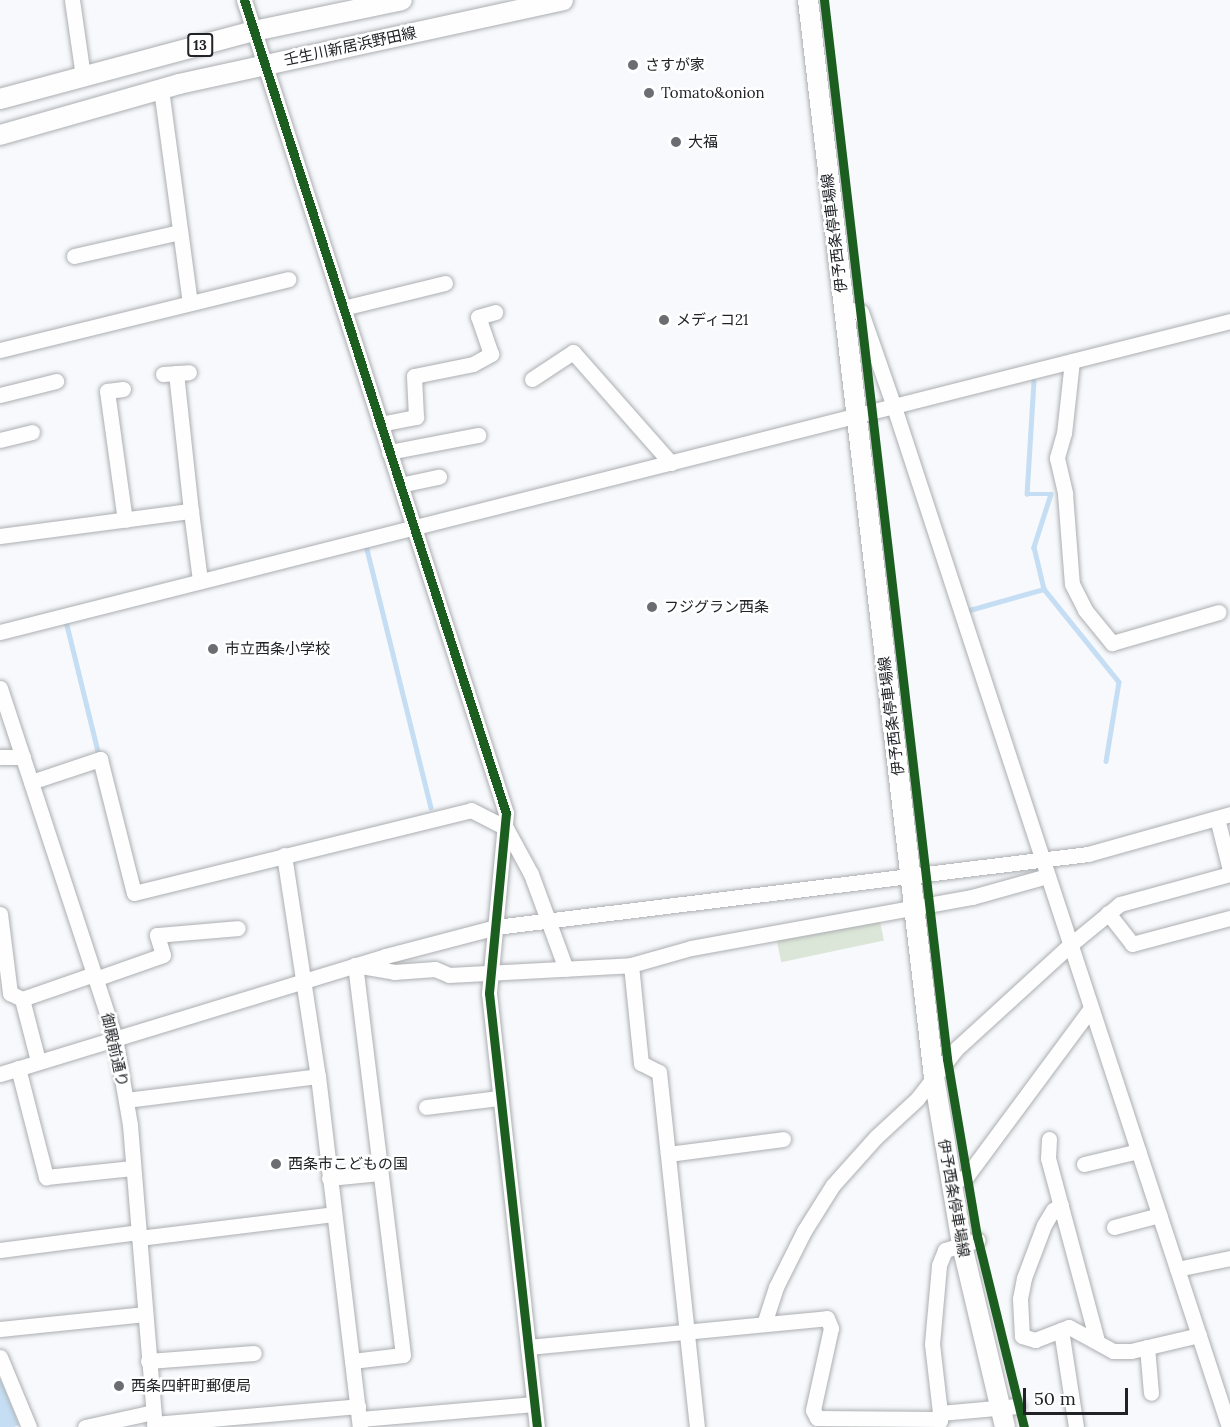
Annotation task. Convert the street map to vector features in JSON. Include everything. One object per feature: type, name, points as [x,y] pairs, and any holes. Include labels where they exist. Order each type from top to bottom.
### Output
[{"type":"main road","name":"13","points":[[0,99],[254,31],[402,0]]},
{"type":"main road","name":"壬生川新居浜野田線","points":[[0,135],[161,89],[264,64],[563,0]]},
{"type":"main road","name":"伊予西条停車場線","points":[[808,0],[933,1077],[949,1182],[970,1243],[1008,1414]]},
{"type":"street","points":[[72,0],[83,76]]},
{"type":"street","points":[[244,0],[501,795],[506,828],[489,993],[537,1427]]},
{"type":"street","points":[[161,89],[190,303]]},
{"type":"street","points":[[74,256],[180,232]]},
{"type":"street","points":[[0,350],[288,279]]},
{"type":"street","points":[[343,308],[445,283]]},
{"type":"street","points":[[843,308],[861,312],[894,407],[1230,1427]]},
{"type":"street","points":[[380,424],[416,417],[414,376],[472,364],[491,354],[478,317],[495,312]]},
{"type":"street","points":[[0,632],[1230,321]]},
{"type":"street","points":[[532,378],[573,352],[671,463]]},
{"type":"street","points":[[1072,362],[1064,433],[1057,458],[1059,482],[1065,494],[1072,584],[1085,610],[1112,643],[1219,612]]},
{"type":"street","points":[[176,373],[200,580]]},
{"type":"street","points":[[0,395],[56,381]]},
{"type":"street","points":[[123,389],[107,391],[125,520]]},
{"type":"street","points":[[0,440],[32,432]]},
{"type":"street","points":[[389,452],[478,435]]},
{"type":"street","points":[[400,485],[439,477]]},
{"type":"street","points":[[0,536],[192,511]]},
{"type":"street","name":"御殿前通り","points":[[0,688],[115,1038],[126,1100],[133,1168],[154,1421]]},
{"type":"street","points":[[0,757],[23,757]]},
{"type":"street","points":[[31,782],[100,759],[134,892],[471,810],[506,828],[548,920],[567,969]]},
{"type":"street","points":[[0,1074],[355,965],[496,927],[1088,854],[1224,816],[1230,872],[1120,904],[1070,945],[956,1049],[833,1185],[804,1231],[776,1287],[764,1324]]},
{"type":"street","points":[[284,855],[318,1076],[359,1418]]},
{"type":"street","points":[[355,965],[394,972],[435,969],[449,975],[631,965],[691,948],[913,909],[1047,876]]},
{"type":"street","points":[[1108,913],[1131,944],[1230,918]]},
{"type":"street","points":[[0,914],[10,993],[22,999],[163,955],[157,935],[238,928]]},
{"type":"street","points":[[352,1362],[403,1355],[355,965]]},
{"type":"street","points":[[631,965],[641,1063],[659,1072],[697,1427]]},
{"type":"street","points":[[22,999],[38,1061]]},
{"type":"street","points":[[949,1182],[966,1177],[1091,1008]]},
{"type":"street","points":[[18,1068],[46,1177],[133,1168]]},
{"type":"street","points":[[126,1100],[318,1076]]},
{"type":"street","points":[[426,1107],[499,1098]]},
{"type":"street","points":[[668,1154],[783,1139]]},
{"type":"street","points":[[1049,1139],[1048,1158],[1097,1341]]},
{"type":"street","points":[[1084,1164],[1138,1151]]},
{"type":"street","points":[[329,1178],[380,1173]]},
{"type":"street","points":[[1061,1205],[1053,1210],[1044,1225],[1020,1299],[1022,1336],[1035,1340],[1069,1328],[1082,1331],[1113,1351],[1147,1347],[1199,1335]]},
{"type":"street","points":[[0,1250],[334,1214]]},
{"type":"street","points":[[1114,1227],[1159,1215]]},
{"type":"street","points":[[941,1419],[932,1344],[936,1281],[945,1250],[970,1243]]},
{"type":"street","points":[[1177,1269],[1230,1258]]},
{"type":"street","points":[[0,1329],[145,1314]]},
{"type":"street","points":[[528,1347],[826,1318],[831,1322],[813,1410],[822,1423],[1008,1414]]},
{"type":"street","points":[[1061,1330],[1076,1427]]},
{"type":"street","points":[[1147,1347],[1151,1393]]},
{"type":"street","points":[[148,1361],[254,1353]]},
{"type":"street","points":[[0,1357],[29,1427]]},
{"type":"street","points":[[86,1427],[154,1421],[359,1418],[534,1404]]},
{"type":"green space","points":[[879,917],[884,940],[781,962],[776,939]]},
{"type":"water","points":[[0,1378],[19,1425],[14,1427],[0,1427]]},
{"type":"waterway","points":[[1034,381],[1027,494],[1051,494],[1034,547],[1044,589],[1119,682],[1106,761]]},
{"type":"waterway","points":[[363,546],[366,545],[431,807]]},
{"type":"waterway","points":[[966,611],[1044,589]]},
{"type":"waterway","points":[[70,620],[66,621],[98,751]]},
{"type":"cycle path","points":[[244,0],[506,813],[489,993],[537,1427]]},
{"type":"cycle path","points":[[824,0],[947,1059],[977,1236],[1024,1427]]},
{"type":"place","name":"さすが家","points":[[633,65]]},
{"type":"place","name":"Tomato&onion","points":[[649,93]]},
{"type":"place","name":"大福","points":[[676,142]]},
{"type":"place","name":"メディコ21","points":[[664,320]]},
{"type":"place","name":"フジグラン西条","points":[[652,607]]},
{"type":"place","name":"市立西条小学校","points":[[213,649]]},
{"type":"place","name":"西条市こどもの国","points":[[276,1164]]},
{"type":"place","name":"西条四軒町郵便局","points":[[119,1386]]}]
